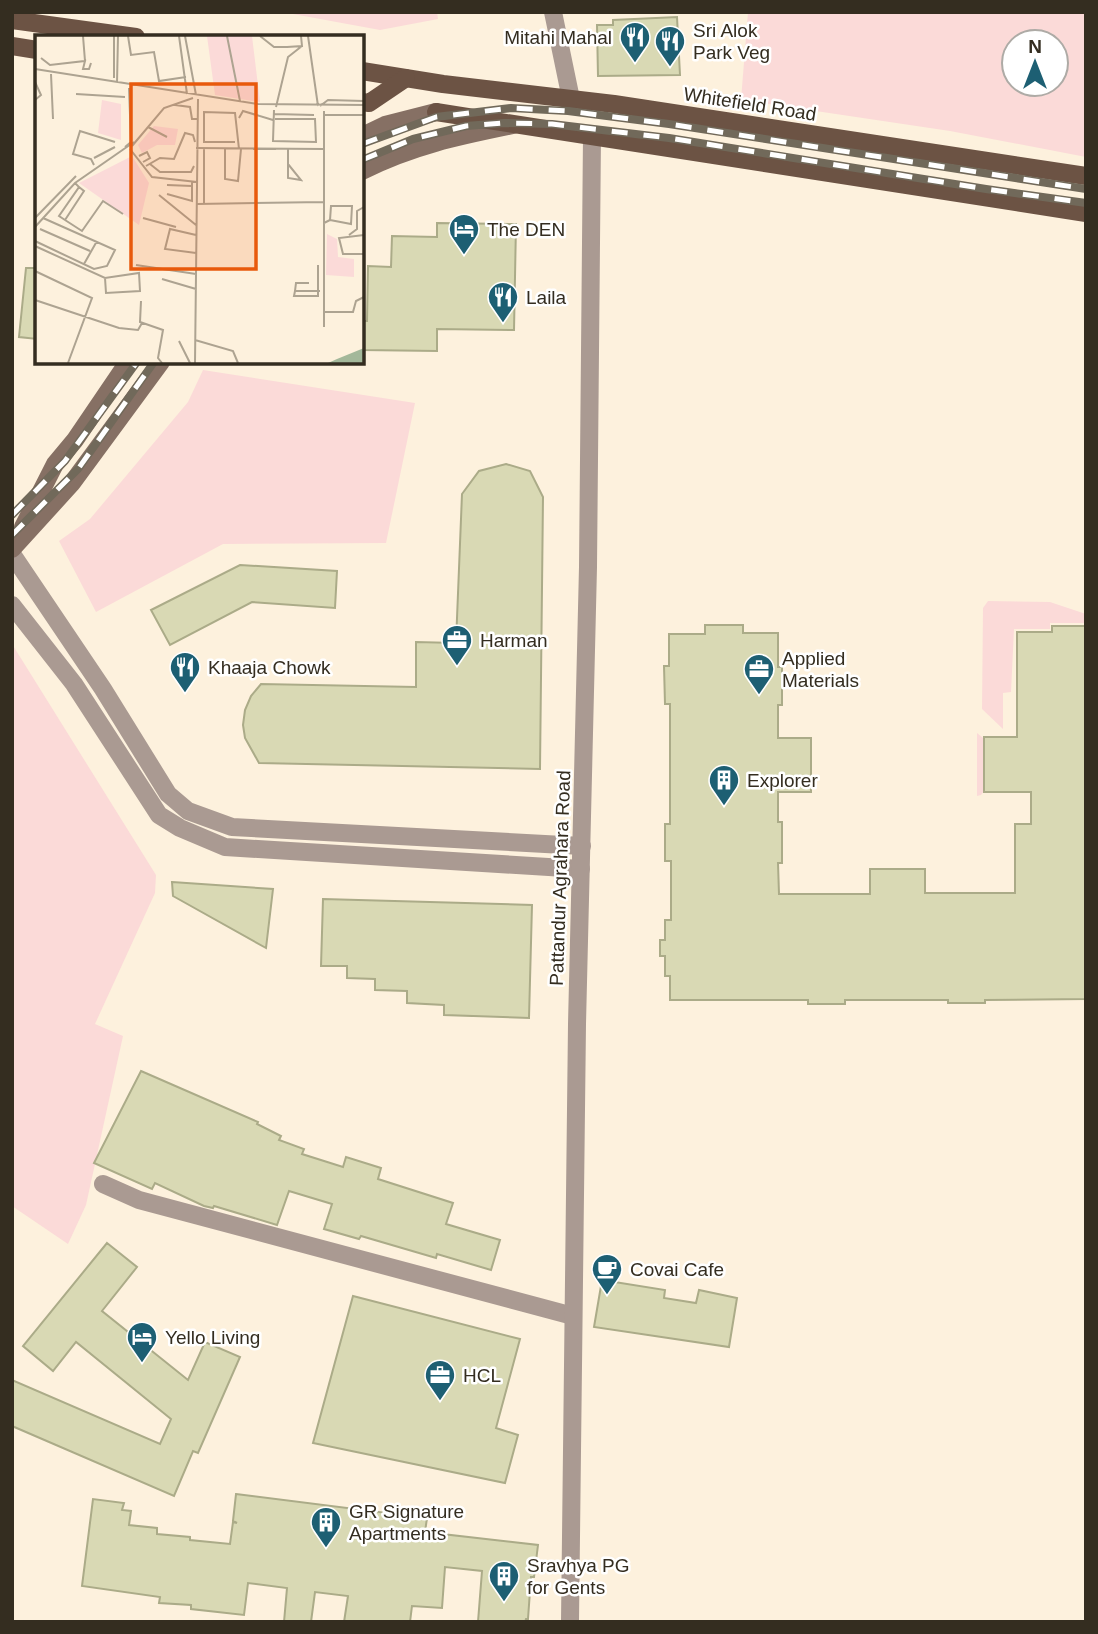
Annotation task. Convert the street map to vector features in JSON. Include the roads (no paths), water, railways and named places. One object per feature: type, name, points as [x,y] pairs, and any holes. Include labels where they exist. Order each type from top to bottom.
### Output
[{"type":"main road","points":[[12,20],[121,35]]},
{"type":"main road","points":[[12,46],[35,50]]},
{"type":"main road","name":"Whitefield Road","points":[[364,71],[571,99],[1086,176]]},
{"type":"main road","points":[[364,102],[369,103],[406,78]]},
{"type":"main road","points":[[364,135],[385,125],[436,112],[1086,213]]},
{"type":"main road","points":[[364,170],[386,159],[439,141],[513,125]]},
{"type":"main road","points":[[12,548],[55,464],[75,440],[127,364]]},
{"type":"main road","points":[[12,548],[72,483],[160,364]]},
{"type":"street","points":[[553,12],[571,99]]},
{"type":"street","name":"Pattandur Agrahara Road","points":[[570,1622],[577,1024],[588,567],[592,136]]},
{"type":"street","points":[[12,554],[103,689],[168,794],[188,811],[232,827],[582,846]]},
{"type":"street","points":[[12,606],[74,684],[159,815],[180,828],[225,847],[581,869]]},
{"type":"street","points":[[103,1184],[139,1200],[573,1316]]},
{"type":"railway","points":[[364,143],[436,117],[511,108],[568,111],[669,124],[1086,189]]},
{"type":"railway","points":[[364,159],[413,139],[466,126],[504,123],[552,124],[669,138],[1086,203]]},
{"type":"railway","points":[[12,515],[65,461],[136,364]]},
{"type":"railway","points":[[12,535],[78,469],[153,364]]},
{"type":"place","name":"Mitahi Mahal","points":[[635,64]]},
{"type":"place","name":"Sri Alok Park Veg","points":[[670,68]]},
{"type":"place","name":"The DEN","points":[[464,256]]},
{"type":"place","name":"Laila","points":[[503,324]]},
{"type":"place","name":"Harman","points":[[457,667]]},
{"type":"place","name":"Khaaja Chowk","points":[[185,694]]},
{"type":"place","name":"Applied Materials","points":[[759,696]]},
{"type":"place","name":"Explorer","points":[[724,807]]},
{"type":"place","name":"Covai Cafe","points":[[607,1296]]},
{"type":"place","name":"Yello Living","points":[[142,1364]]},
{"type":"place","name":"HCL","points":[[440,1402]]},
{"type":"place","name":"GR Signature Apartments","points":[[326,1549]]},
{"type":"place","name":"Sravhya PG for Gents","points":[[504,1603]]}]
